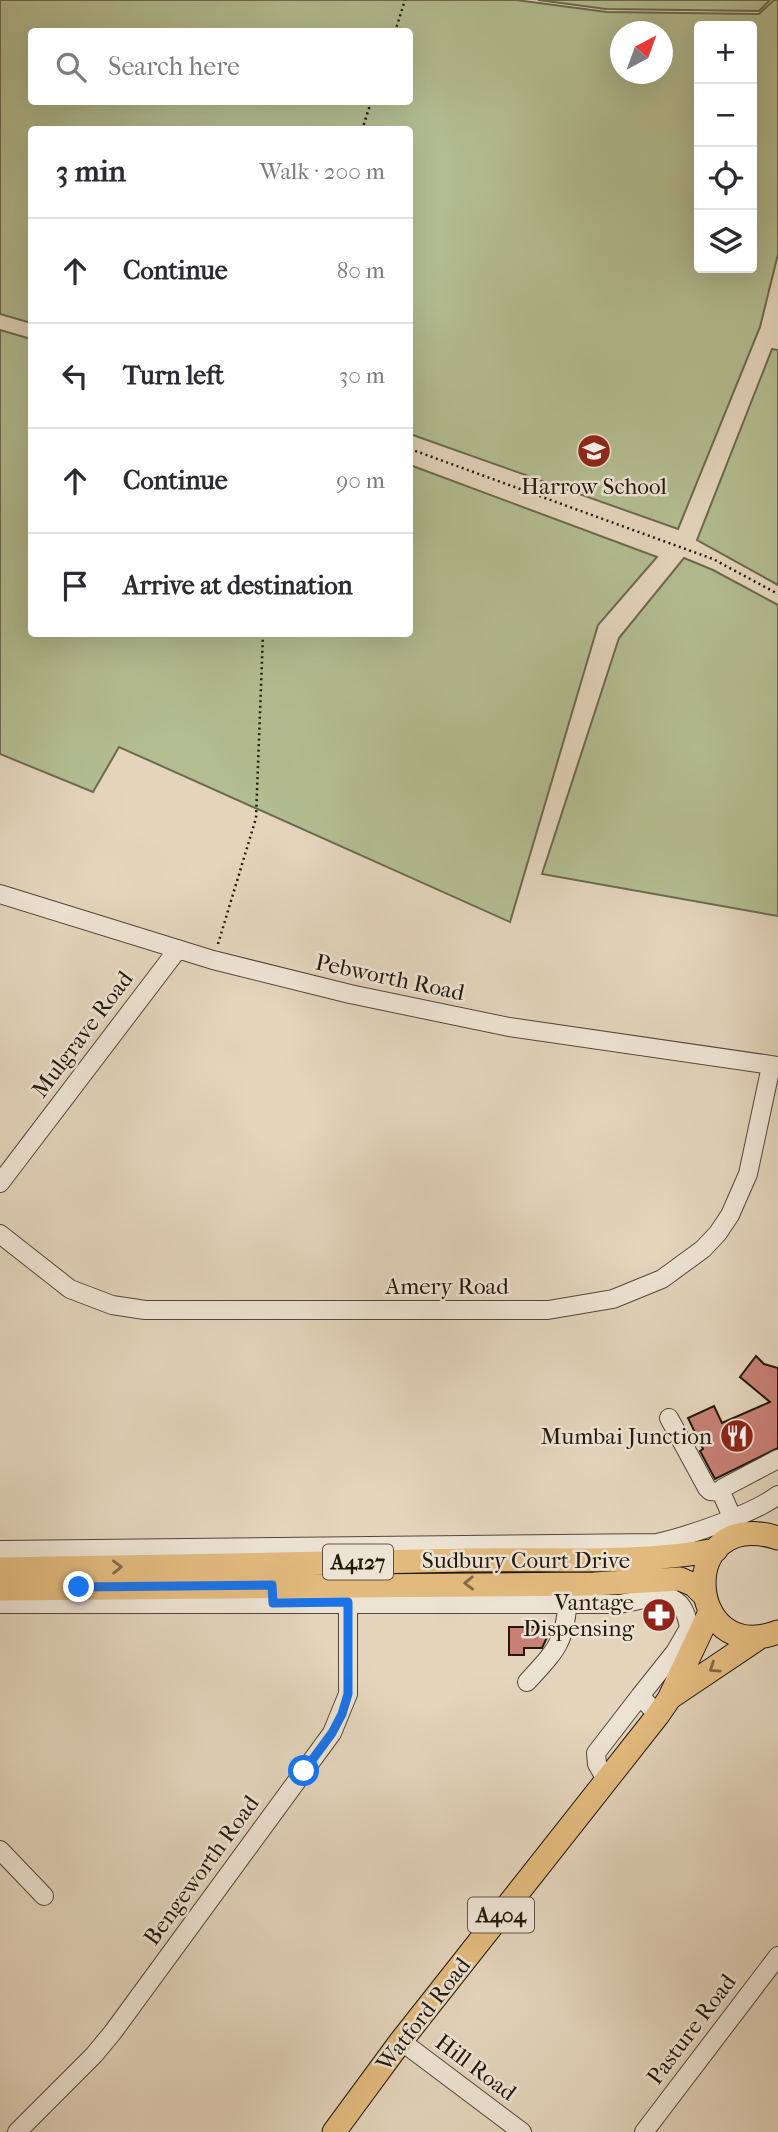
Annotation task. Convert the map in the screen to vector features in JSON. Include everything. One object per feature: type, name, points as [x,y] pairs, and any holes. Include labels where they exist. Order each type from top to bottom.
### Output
[{"type":"main road","points":[[767,1535],[778,1520]]},
{"type":"main road","name":"Sudbury Court Drive","points":[[0,1589],[43,1596],[78,1577],[506,1559],[638,1548],[679,1557],[716,1550],[726,1541],[742,1534],[767,1535]]},
{"type":"main road","name":"Watford Road","points":[[334,2132],[401,2041],[663,1707],[707,1604],[704,1574],[707,1563],[716,1550]]},
{"type":"main road","name":"Sudbury Court Drive","points":[[0,1569],[272,1594],[508,1583],[569,1593],[680,1579],[694,1586],[726,1629],[741,1635],[769,1634]]},
{"type":"main road","name":"Watford Road","points":[[663,1707],[769,1634]]},
{"type":"street","name":"Pebworth Road","points":[[0,894],[213,960],[350,995],[509,1027],[775,1066]]},
{"type":"street","name":"Mulgrave Road","points":[[0,1183],[178,949]]},
{"type":"street","name":"Amery Road","points":[[0,1234],[70,1289],[112,1305],[145,1310],[548,1310],[613,1299],[662,1279],[703,1250],[718,1233],[730,1215],[748,1174],[775,1066]]},
{"type":"street","points":[[669,1418],[707,1488],[721,1492]]},
{"type":"street","points":[[721,1492],[725,1486],[778,1459]]},
{"type":"street","points":[[721,1492],[732,1517]]},
{"type":"street","points":[[638,1548],[679,1538],[778,1495]]},
{"type":"street","name":"Sudbury Court Drive","points":[[0,1550],[638,1548]]},
{"type":"street","points":[[506,1559],[508,1583]]},
{"type":"street","points":[[527,1682],[558,1647],[566,1623],[569,1593],[618,1604],[658,1596],[677,1600],[683,1608],[689,1628],[685,1638],[596,1753],[597,1764],[607,1781]]},
{"type":"street","name":"Sudbury Court Drive","points":[[0,1604],[43,1596],[272,1594],[348,1602],[569,1593]]},
{"type":"street","name":"Bengeworth Road","points":[[17,2132],[94,2055],[113,2032],[332,1733],[348,1694],[348,1602]]},
{"type":"street","points":[[640,1696],[663,1707]]},
{"type":"street","points":[[0,1850],[44,1896]]},
{"type":"street","name":"Pasture Road","points":[[644,2132],[778,1956]]},
{"type":"street","name":"Hill Road","points":[[401,2041],[522,2132]]},
{"type":"path","points":[[396,28],[405,0]]},
{"type":"path","points":[[363,126],[371,105]]},
{"type":"path","points":[[413,450],[713,559],[778,594]]},
{"type":"path","points":[[213,960],[256,818],[263,637]]},
{"type":"green space","points":[[0,0],[516,0],[607,12],[759,14],[774,0],[778,0],[778,254],[760,327],[678,529],[413,435],[413,126],[28,126],[28,322],[0,314]]},
{"type":"green space","points":[[538,0],[770,0],[759,11],[606,9]]},
{"type":"green space","points":[[0,330],[28,338],[28,637],[413,637],[413,466],[657,557],[598,625],[510,922],[119,747],[93,792],[0,754]]},
{"type":"green space","points":[[772,349],[778,350],[778,585],[697,540]]},
{"type":"green space","points":[[684,558],[713,570],[778,605],[778,916],[542,874],[619,638]]},
{"type":"building","name":"Mumbai Junction","points":[[756,1356],[764,1364],[778,1368],[778,1448],[715,1479],[700,1451],[703,1449],[688,1418],[714,1406],[722,1423],[770,1402],[740,1377]]},
{"type":"building","points":[[509,1627],[552,1627],[542,1648],[524,1648],[524,1655],[509,1655]]},
{"type":"place","name":"Harrow School","points":[[594,451]]},
{"type":"place","name":"Mumbai Junction","points":[[737,1436]]},
{"type":"place","name":"Vantage Dispensing","points":[[659,1615]]},
{"type":"route","points":[[79,1587],[272,1585],[273,1603],[348,1602],[348,1694],[332,1733],[304,1771]]}]
